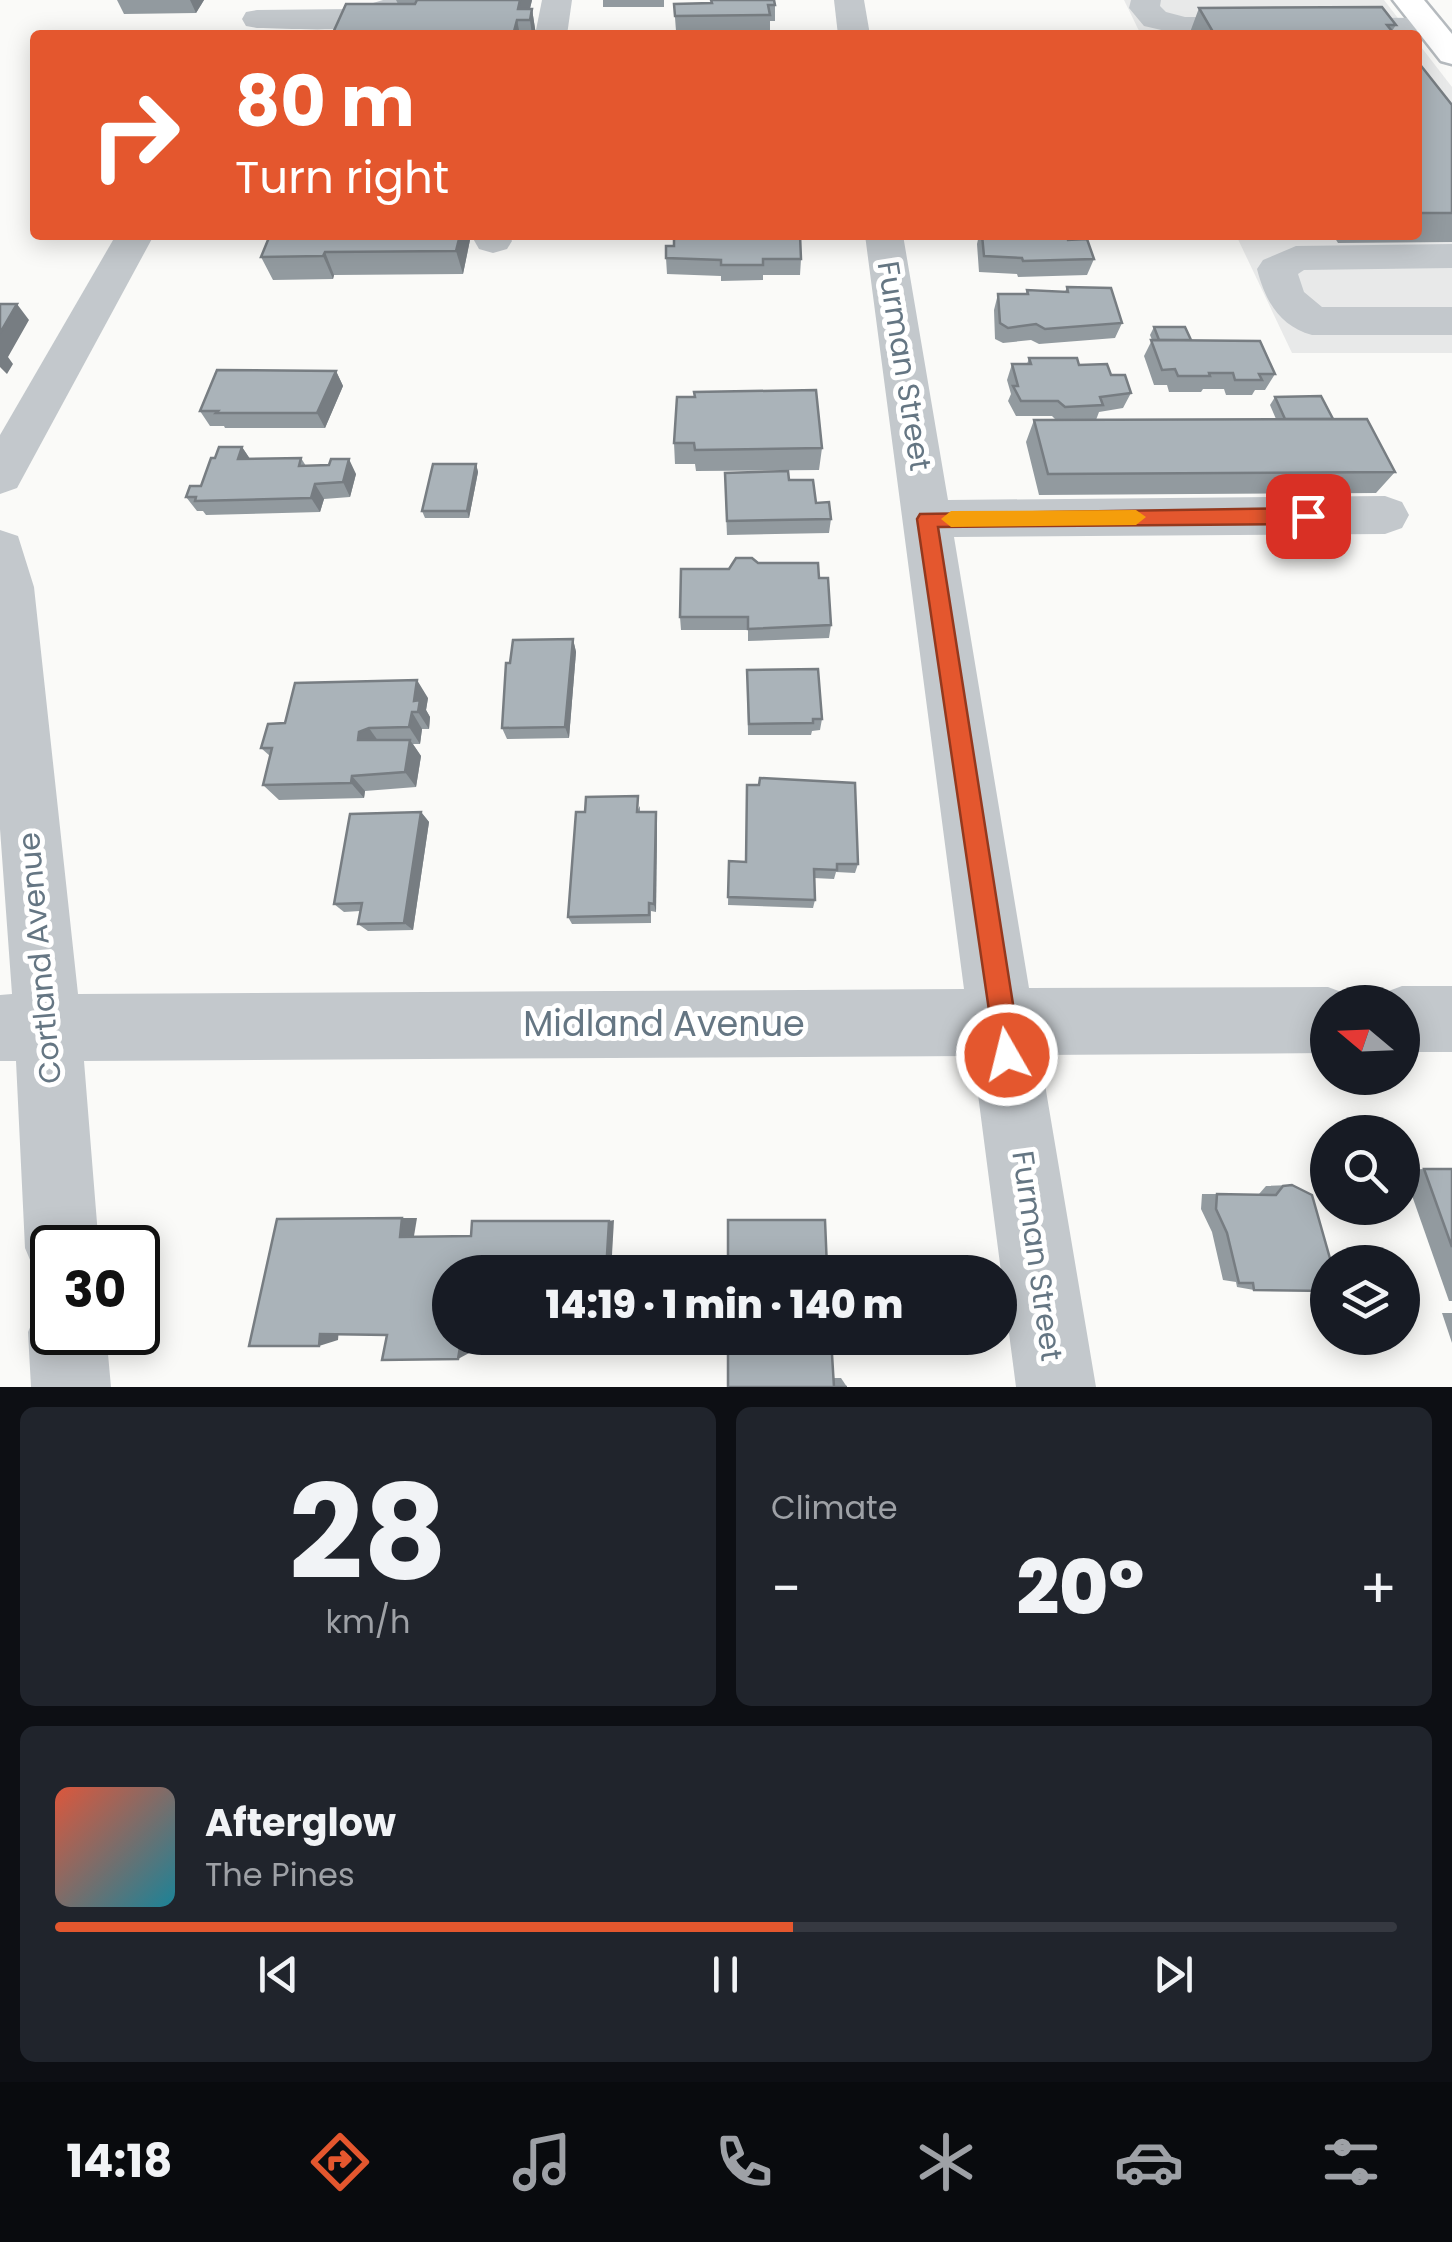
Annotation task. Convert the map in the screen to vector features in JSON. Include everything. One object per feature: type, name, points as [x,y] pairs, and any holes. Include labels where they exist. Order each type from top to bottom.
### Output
[{"type":"main road","points":[[1408,0],[1452,54]]},
{"type":"street","points":[[257,18],[365,17],[404,0]]},
{"type":"street","points":[[552,30],[557,0]]},
{"type":"street","points":[[849,0],[853,30]]},
{"type":"street","points":[[1146,0],[1144,8],[1155,20],[1185,26],[1430,27]]},
{"type":"street","points":[[0,476],[133,240]]},
{"type":"street","name":"Furman Street","points":[[885,240],[1056,1387]]},
{"type":"street","points":[[1452,256],[1296,258],[1277,269],[1285,298],[1312,321],[1452,321]]},
{"type":"street","points":[[927,519],[1385,515]]},
{"type":"street","name":"Cortland Avenue","points":[[0,550],[8,587],[24,1028],[58,1225]]},
{"type":"street","points":[[1420,1019],[1452,1019]]},
{"type":"street","name":"Midland Avenue","points":[[24,1028],[1310,1020]]},
{"type":"street","points":[[69,1355],[71,1387]]},
{"type":"shaded area","points":[[1124,0],[1384,0],[1407,30],[1139,30]]},
{"type":"shaded area","points":[[1422,48],[1452,87],[1452,353],[1292,353],[1238,240],[1422,240]]},
{"type":"building","points":[[417,0],[520,0],[518,9],[532,9],[530,20],[517,20],[514,30],[334,30],[346,4],[415,4]]},
{"type":"building","points":[[711,0],[774,0],[775,5],[768,5],[770,15],[675,16],[674,4],[712,3]]},
{"type":"building","points":[[1382,7],[1396,25],[1387,25],[1391,30],[1212,30],[1199,8]]},
{"type":"building","points":[[1422,67],[1452,105],[1452,213],[1422,213]]},
{"type":"building","points":[[268,240],[459,240],[456,251],[325,252],[323,256],[261,257]]},
{"type":"building","points":[[674,240],[800,240],[801,259],[763,259],[763,265],[721,265],[721,260],[666,258],[666,246],[674,246]]},
{"type":"building","points":[[982,240],[1087,240],[1094,259],[1023,261],[984,256]]},
{"type":"building","points":[[1067,287],[1111,288],[1122,323],[1045,329],[1036,324],[1008,328],[1000,323],[998,294],[1028,294],[1027,290],[1068,292]]},
{"type":"building","points":[[0,304],[17,304],[0,333]]},
{"type":"building","points":[[1154,327],[1185,327],[1191,340],[1159,340]]},
{"type":"building","points":[[1151,340],[1260,341],[1275,374],[1259,374],[1262,380],[1235,380],[1233,373],[1178,376],[1175,369],[1162,370]]},
{"type":"building","points":[[1029,358],[1077,358],[1079,365],[1107,364],[1111,375],[1125,375],[1131,393],[1100,397],[1103,405],[1065,407],[1058,401],[1021,401],[1013,386],[1018,386],[1012,364],[1031,364]]},
{"type":"building","points":[[217,370],[336,371],[317,413],[200,411]]},
{"type":"building","points":[[816,390],[822,448],[695,450],[694,443],[674,443],[677,397],[695,397],[694,392]]},
{"type":"building","points":[[1321,396],[1333,419],[1285,419],[1275,397]]},
{"type":"building","points":[[1367,419],[1395,472],[1048,474],[1034,420]]},
{"type":"building","points":[[219,447],[242,447],[238,459],[301,458],[299,466],[329,465],[331,459],[349,459],[343,482],[315,484],[311,498],[195,501],[196,497],[186,497],[190,486],[201,486]]},
{"type":"building","points":[[433,464],[476,464],[467,511],[422,511]]},
{"type":"building","points":[[788,471],[789,480],[813,480],[816,503],[829,502],[831,519],[727,521],[725,473]]},
{"type":"building","points":[[736,558],[752,558],[758,563],[818,563],[819,578],[828,578],[831,625],[748,629],[748,617],[680,617],[681,569],[729,569]]},
{"type":"building","points":[[573,639],[565,727],[502,728],[506,663],[510,663],[513,640]]},
{"type":"building","points":[[818,669],[822,719],[813,719],[813,723],[749,724],[747,670]]},
{"type":"building","points":[[417,680],[414,701],[420,700],[418,712],[412,712],[409,727],[359,732],[358,740],[410,740],[405,772],[352,776],[351,783],[263,785],[272,748],[261,748],[268,724],[285,723],[295,683]]},
{"type":"building","points":[[760,778],[855,783],[858,864],[837,864],[837,870],[814,869],[815,900],[728,897],[729,861],[746,862],[747,785],[759,785]]},
{"type":"building","points":[[638,796],[637,812],[656,812],[654,904],[649,903],[649,915],[568,917],[576,812],[585,812],[586,797]]},
{"type":"building","points":[[421,812],[404,923],[358,924],[362,903],[334,904],[350,814]]},
{"type":"building","points":[[1424,1169],[1452,1169],[1452,1247]]},
{"type":"building","points":[[1292,1185],[1310,1194],[1310,1225],[1321,1225],[1326,1245],[1310,1245],[1310,1291],[1254,1290],[1253,1283],[1239,1283],[1227,1233],[1216,1209],[1217,1194],[1276,1195],[1283,1186]]},
{"type":"building","points":[[402,1218],[400,1237],[471,1236],[472,1221],[609,1221],[607,1255],[432,1255],[432,1355],[459,1355],[458,1359],[382,1360],[387,1335],[320,1334],[319,1346],[249,1346],[277,1219]]},
{"type":"building","points":[[728,1220],[825,1220],[826,1255],[728,1255]]},
{"type":"building","points":[[728,1355],[832,1355],[834,1387],[728,1387]]},
{"type":"slow traffic","points":[[951,519],[1136,517]]},
{"type":"route","points":[[1007,1055],[927,519],[1308,516]]}]
